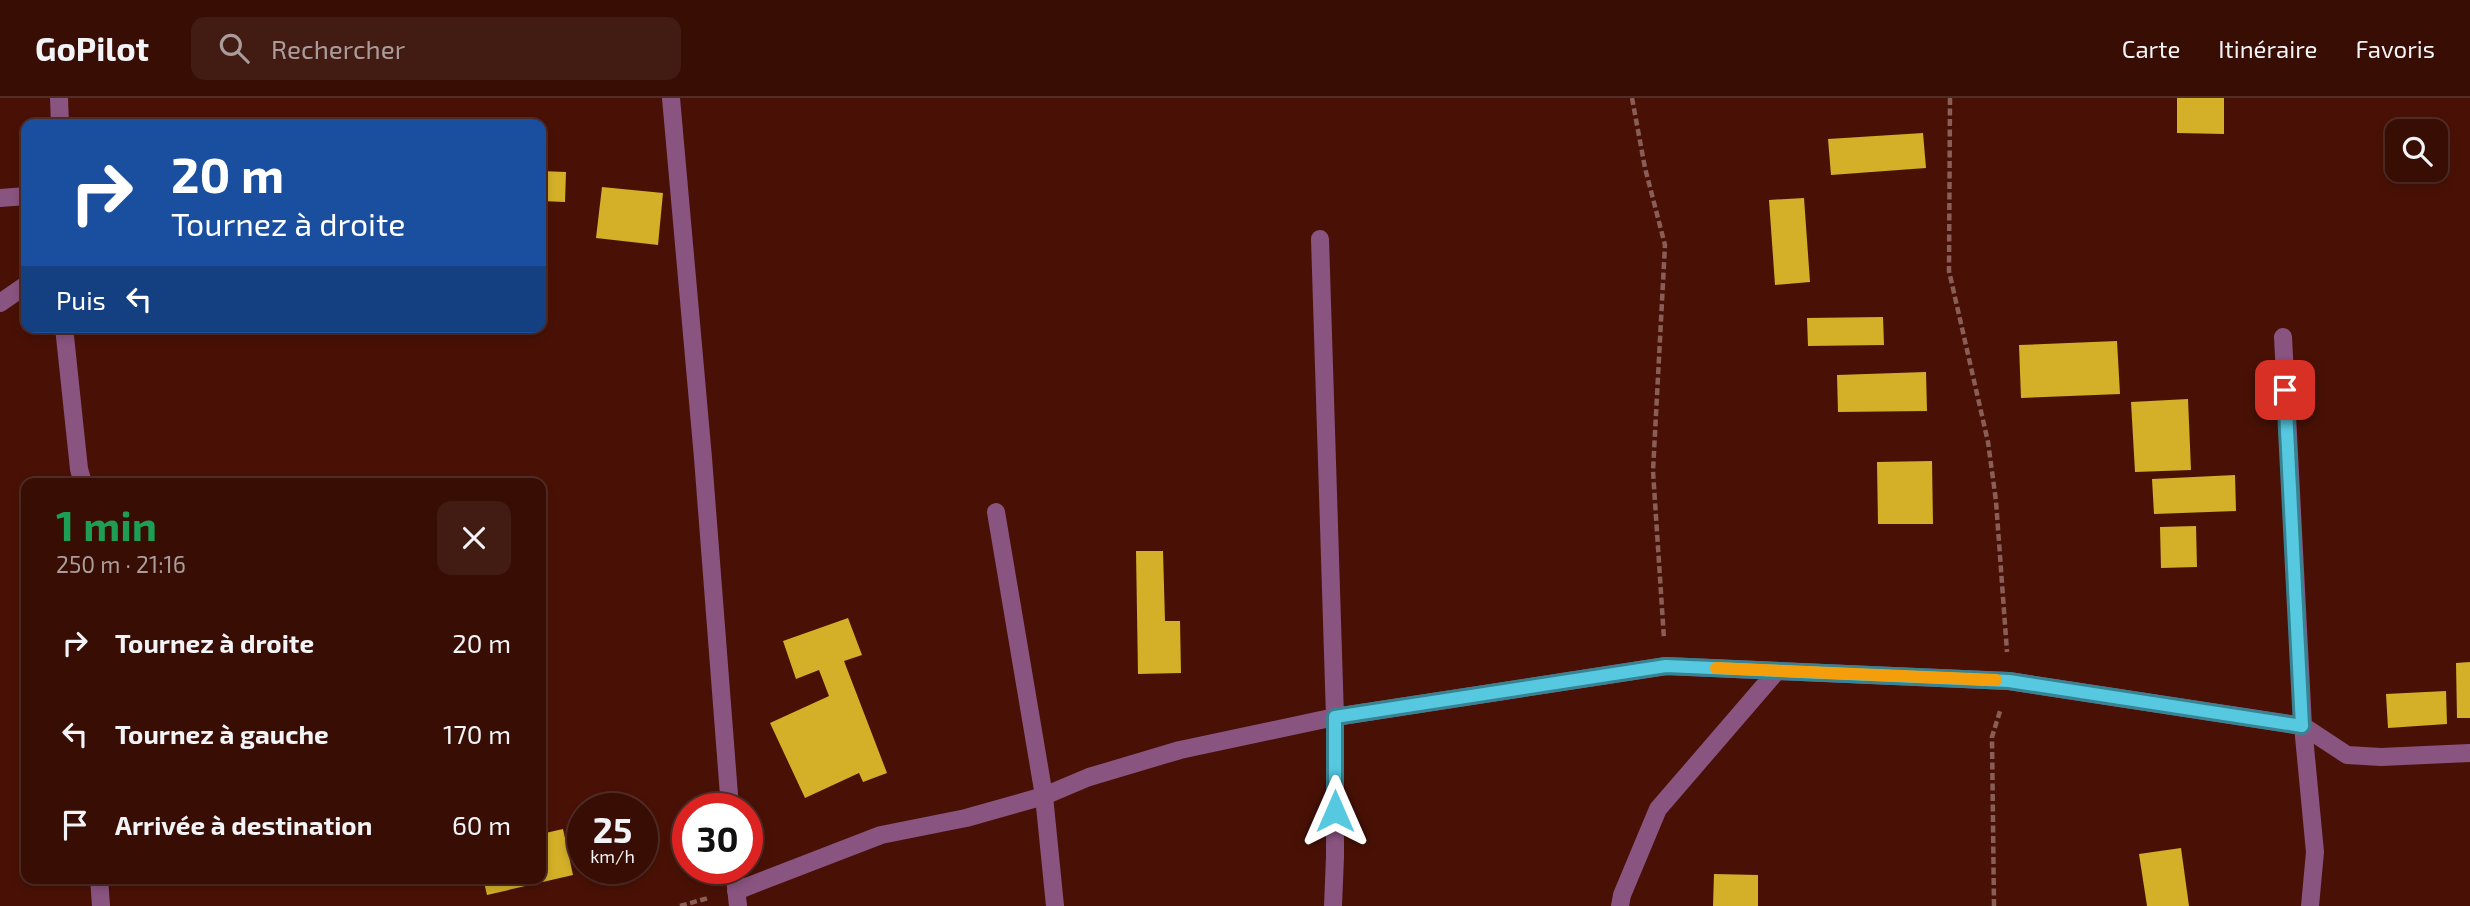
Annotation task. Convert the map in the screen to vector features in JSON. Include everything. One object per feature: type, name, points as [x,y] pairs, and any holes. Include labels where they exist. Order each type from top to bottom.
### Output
[{"type":"street","points":[[59,98],[60,119]]},
{"type":"street","points":[[671,98],[729,793]]},
{"type":"street","points":[[0,198],[21,196]]},
{"type":"street","points":[[1320,239],[1335,717],[1333,906]]},
{"type":"street","points":[[0,303],[21,288]]},
{"type":"street","points":[[65,333],[82,478]]},
{"type":"street","points":[[2283,337],[2302,726],[2315,852],[2310,906]]},
{"type":"street","points":[[996,512],[1044,796],[1055,906]]},
{"type":"street","points":[[737,898],[881,835],[966,818],[1044,796],[1089,777],[1180,750],[1335,717],[1666,666],[2009,681],[2302,726],[2347,755],[2381,757],[2470,753]]},
{"type":"street","points":[[1620,906],[1622,895],[1658,809],[1776,671]]},
{"type":"street","points":[[99,884],[101,906]]},
{"type":"path","points":[[1632,98],[1665,245],[1653,471],[1666,666]]},
{"type":"path","points":[[1950,98],[1949,271],[1988,442],[1996,501],[2009,681],[1992,737],[1994,906]]},
{"type":"building","points":[[2177,98],[2224,98],[2224,134],[2177,133]]},
{"type":"building","points":[[1923,133],[1926,168],[1831,175],[1828,139]]},
{"type":"building","points":[[546,171],[566,172],[565,202],[546,201]]},
{"type":"building","points":[[602,187],[663,193],[658,245],[596,238]]},
{"type":"building","points":[[1804,198],[1810,282],[1775,285],[1769,200]]},
{"type":"building","points":[[1883,317],[1884,345],[1808,346],[1807,318]]},
{"type":"building","points":[[2117,341],[2120,394],[2021,398],[2019,345]]},
{"type":"building","points":[[1926,372],[1927,411],[1838,412],[1837,375]]},
{"type":"building","points":[[2188,399],[2191,470],[2135,472],[2131,402]]},
{"type":"building","points":[[1932,461],[1933,524],[1878,524],[1877,462]]},
{"type":"building","points":[[2235,475],[2236,511],[2154,514],[2152,479]]},
{"type":"building","points":[[2196,526],[2197,567],[2161,568],[2160,527]]},
{"type":"building","points":[[1136,551],[1163,551],[1165,621],[1180,621],[1181,673],[1138,674]]},
{"type":"building","points":[[848,618],[862,655],[844,661],[887,773],[863,782],[859,773],[805,798],[770,723],[829,696],[819,670],[796,679],[783,641]]},
{"type":"building","points":[[2470,662],[2470,718],[2457,718],[2456,663]]},
{"type":"building","points":[[2446,691],[2447,724],[2388,728],[2386,694]]},
{"type":"building","points":[[563,829],[567,847],[567,876],[546,881],[546,833]]},
{"type":"building","points":[[2181,848],[2189,906],[2147,906],[2139,854]]},
{"type":"building","points":[[1714,874],[1758,875],[1758,906],[1713,906]]},
{"type":"building","points":[[484,884],[534,884],[487,895]]},
{"type":"slow traffic","points":[[1716,668],[1996,680]]},
{"type":"route","points":[[1335,811],[1335,717],[1666,666],[2009,681],[2302,726],[2285,390]]}]
